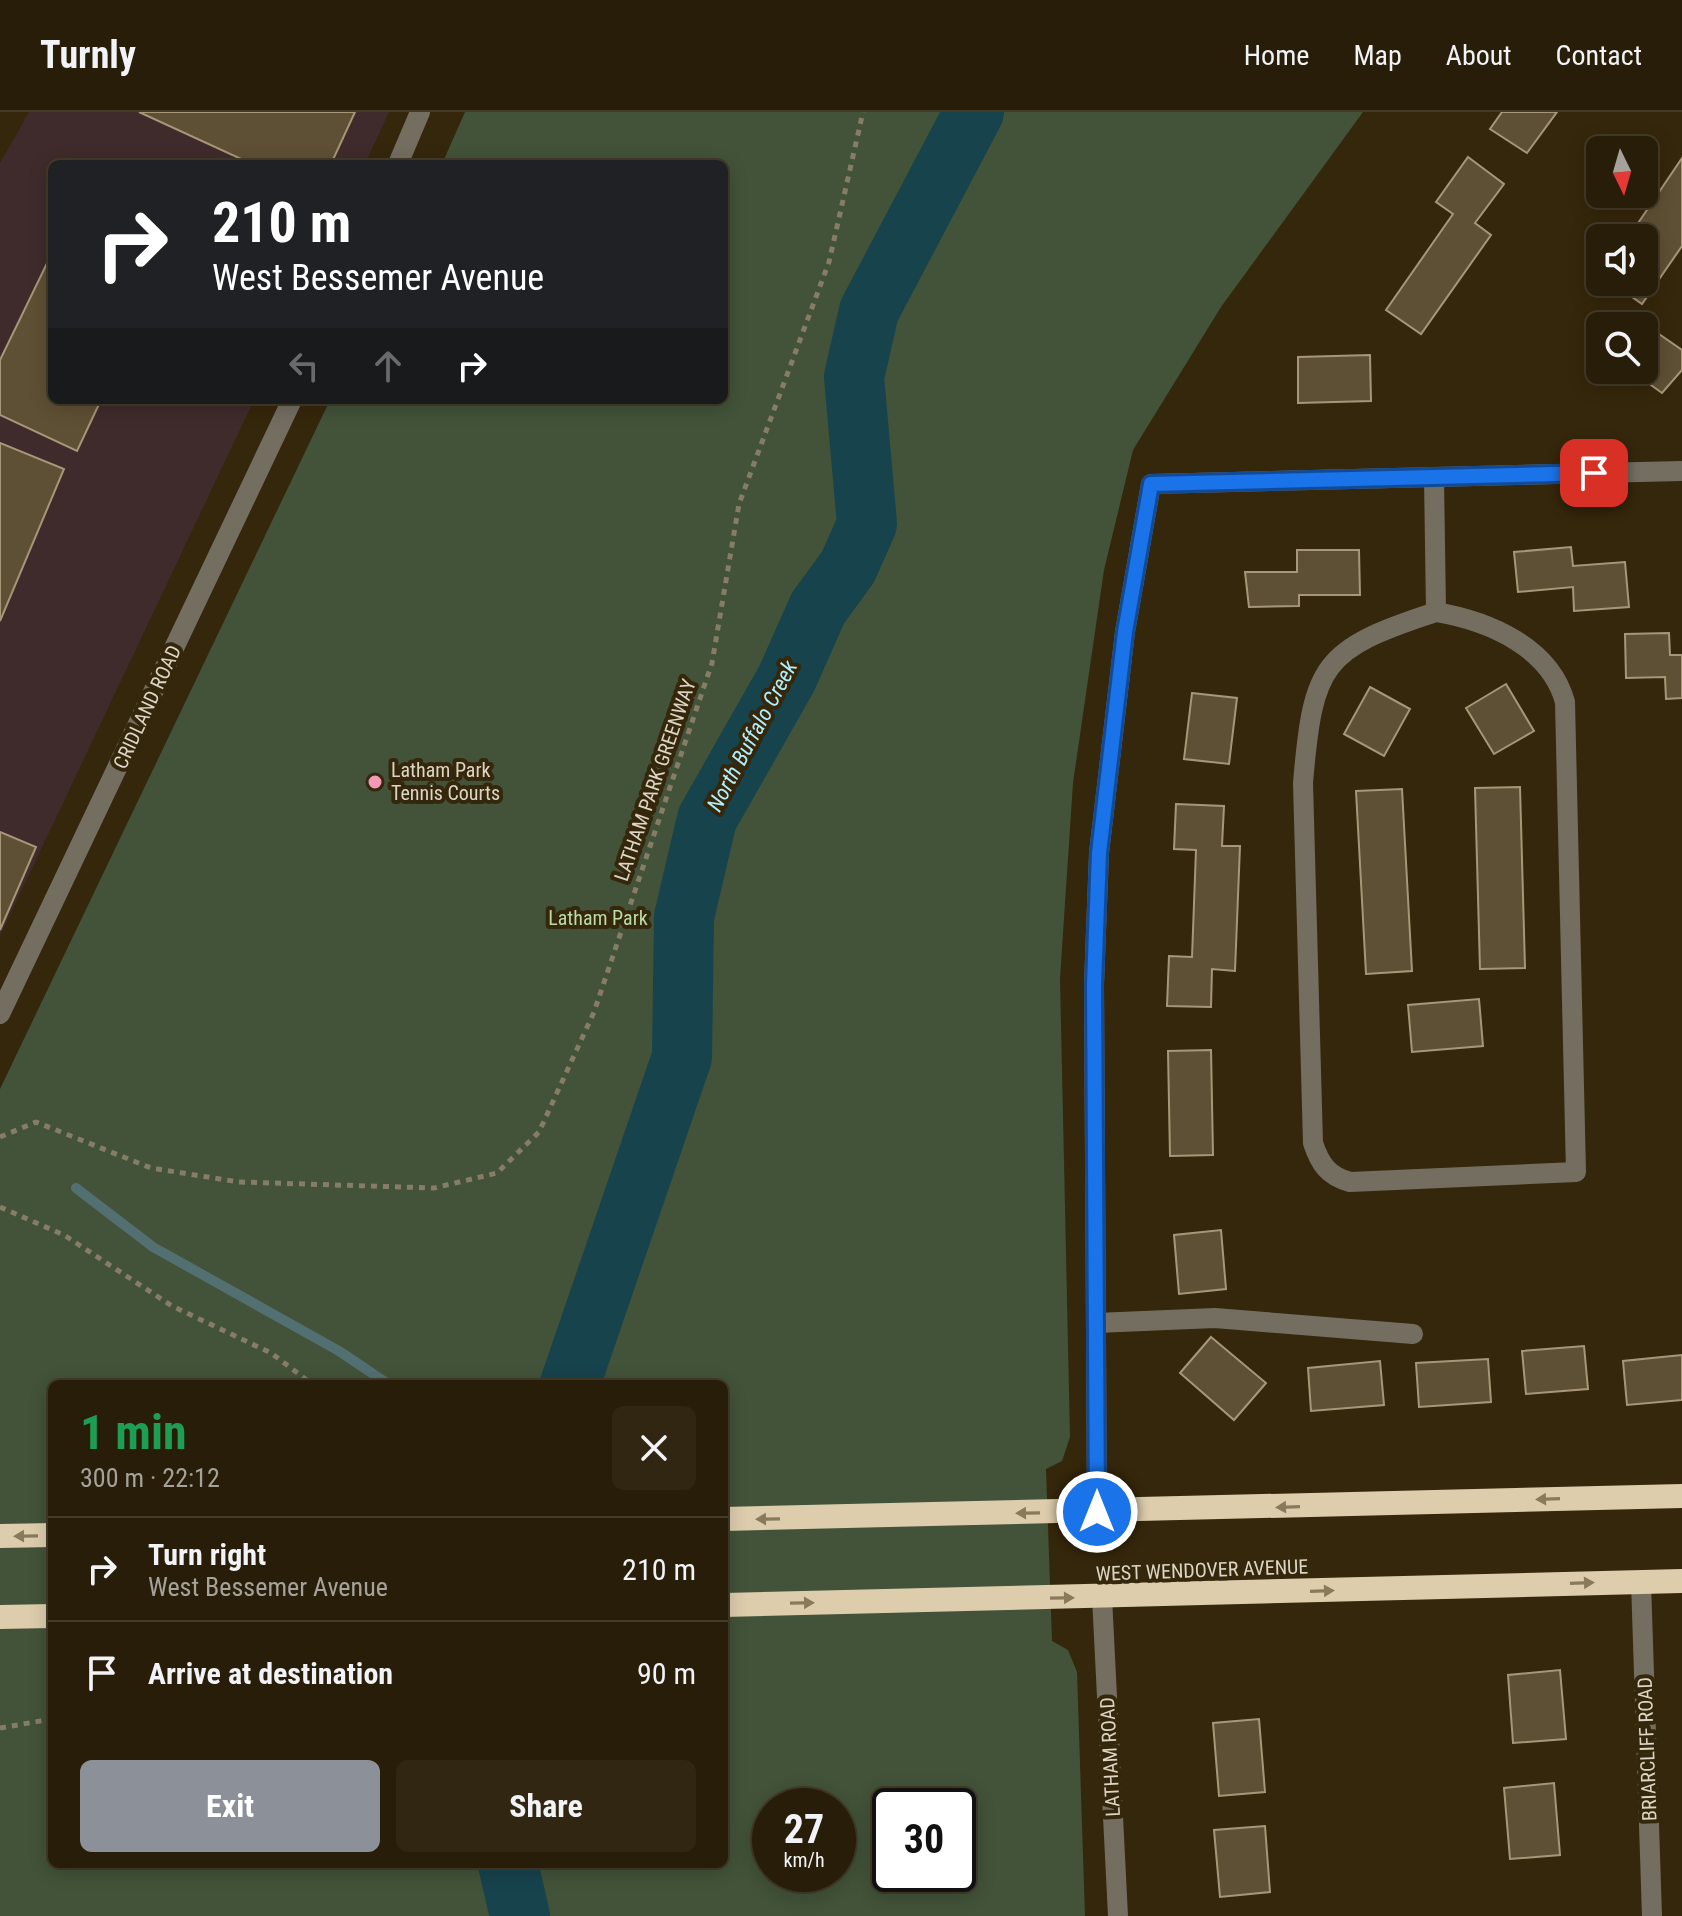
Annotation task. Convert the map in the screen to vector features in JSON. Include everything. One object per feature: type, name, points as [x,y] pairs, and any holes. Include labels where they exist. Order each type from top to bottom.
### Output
[{"type":"highway","points":[[728,1519],[1682,1496]]},
{"type":"highway","points":[[0,1536],[48,1535]]},
{"type":"highway","name":"WEST WENDOVER AVENUE","points":[[728,1605],[1682,1581]]},
{"type":"highway","points":[[0,1617],[48,1616]]},
{"type":"street","points":[[400,160],[420,112]]},
{"type":"street","name":"CRIDLAND ROAD","points":[[0,1014],[290,404]]},
{"type":"street","points":[[1097,1512],[1094,984],[1099,853],[1125,632],[1151,484],[1682,471]]},
{"type":"street","points":[[1434,477],[1436,612]]},
{"type":"street","points":[[1436,612],[1461,616],[1512,639],[1545,663],[1561,685],[1565,702],[1573,932],[1576,1172],[1350,1182],[1335,1178],[1320,1163],[1313,1143],[1303,783],[1308,726],[1326,670],[1344,652],[1375,632],[1436,612]]},
{"type":"street","points":[[1096,1323],[1215,1318],[1413,1334]]},
{"type":"street","name":"BRIARCLIFF ROAD","points":[[1641,1582],[1652,1916]]},
{"type":"street","name":"LATHAM ROAD","points":[[1102,1597],[1118,1916]]},
{"type":"path","name":"LATHAM PARK GREENWAY","points":[[0,1137],[36,1122],[151,1168],[239,1182],[434,1188],[497,1173],[539,1132],[594,1012],[712,663],[739,504],[829,262],[863,112]]},
{"type":"path","points":[[0,1207],[64,1235],[172,1306],[271,1353],[307,1380]]},
{"type":"path","points":[[0,1728],[48,1720]]},
{"type":"shaded area","points":[[29,112],[389,112],[367,160],[48,160],[48,404],[252,404],[0,936],[0,163]]},
{"type":"green space","name":"Latham Park","points":[[465,112],[1363,112],[1221,307],[1133,450],[1104,570],[1073,783],[1060,978],[1070,1437],[1062,1461],[1046,1469],[1052,1641],[1068,1650],[1077,1672],[1085,1916],[0,1916],[0,1089],[328,404],[728,404],[728,160],[444,160]]},
{"type":"building","points":[[139,112],[355,112],[333,160],[243,160]]},
{"type":"building","points":[[1502,112],[1557,112],[1527,153],[1490,129]]},
{"type":"building","points":[[1468,157],[1504,184],[1475,223],[1491,235],[1421,334],[1386,310],[1453,214],[1436,202]]},
{"type":"building","points":[[1682,158],[1682,246],[1658,281],[1658,224],[1637,224],[1648,208],[1658,208],[1658,194]]},
{"type":"building","points":[[48,261],[48,404],[99,404],[77,451],[0,415],[0,360]]},
{"type":"building","points":[[1631,296],[1648,296],[1642,304]]},
{"type":"building","points":[[1658,333],[1682,350],[1682,370],[1662,393],[1649,384],[1658,384]]},
{"type":"building","points":[[1370,355],[1371,401],[1298,403],[1298,357]]},
{"type":"building","points":[[0,443],[64,469],[0,621]]},
{"type":"building","points":[[1571,547],[1573,566],[1625,562],[1629,607],[1574,611],[1573,587],[1518,592],[1514,552]]},
{"type":"building","points":[[1297,550],[1359,550],[1360,595],[1299,595],[1299,606],[1249,607],[1245,572],[1297,572]]},
{"type":"building","points":[[1669,633],[1670,655],[1682,655],[1682,698],[1666,699],[1665,677],[1626,678],[1625,634]]},
{"type":"building","points":[[1506,684],[1534,731],[1494,754],[1466,708]]},
{"type":"building","points":[[1370,687],[1410,709],[1384,756],[1344,734]]},
{"type":"building","points":[[1192,693],[1237,698],[1229,764],[1184,759]]},
{"type":"building","points":[[1520,787],[1525,968],[1480,969],[1475,788]]},
{"type":"building","points":[[1402,789],[1412,971],[1366,974],[1356,791]]},
{"type":"building","points":[[1176,804],[1224,806],[1222,846],[1240,846],[1235,971],[1212,969],[1211,1007],[1167,1006],[1169,956],[1192,957],[1196,850],[1174,849]]},
{"type":"building","points":[[0,832],[36,847],[0,930]]},
{"type":"building","points":[[1479,999],[1483,1046],[1412,1052],[1408,1005]]},
{"type":"building","points":[[1211,1050],[1213,1155],[1170,1156],[1168,1051]]},
{"type":"building","points":[[1221,1230],[1226,1289],[1179,1294],[1174,1235]]},
{"type":"building","points":[[1211,1337],[1266,1383],[1234,1420],[1180,1373]]},
{"type":"building","points":[[1584,1346],[1588,1389],[1526,1394],[1522,1351]]},
{"type":"building","points":[[1682,1355],[1682,1400],[1627,1405],[1623,1361]]},
{"type":"building","points":[[1488,1359],[1491,1402],[1419,1407],[1416,1363]]},
{"type":"building","points":[[1380,1361],[1384,1405],[1311,1411],[1308,1368]]},
{"type":"building","points":[[1560,1670],[1566,1739],[1513,1743],[1508,1675]]},
{"type":"building","points":[[1259,1719],[1265,1792],[1219,1796],[1213,1723]]},
{"type":"building","points":[[1554,1783],[1560,1855],[1510,1859],[1504,1788]]},
{"type":"building","points":[[1265,1826],[1270,1892],[1220,1897],[1214,1830]]},
{"type":"waterway","name":"North Buffalo Creek","points":[[571,1380],[682,1057],[684,917],[707,819],[787,678],[818,608],[848,567],[867,524],[854,377],[869,311],[974,112]]},
{"type":"waterway","points":[[76,1188],[153,1247],[339,1351],[382,1380]]},
{"type":"waterway","name":"North Buffalo Creek","points":[[509,1868],[520,1916]]},
{"type":"place","name":"Latham Park Tennis Courts","points":[[375,782]]},
{"type":"route","points":[[1097,1512],[1094,984],[1099,853],[1125,632],[1151,484],[1594,473]]}]
